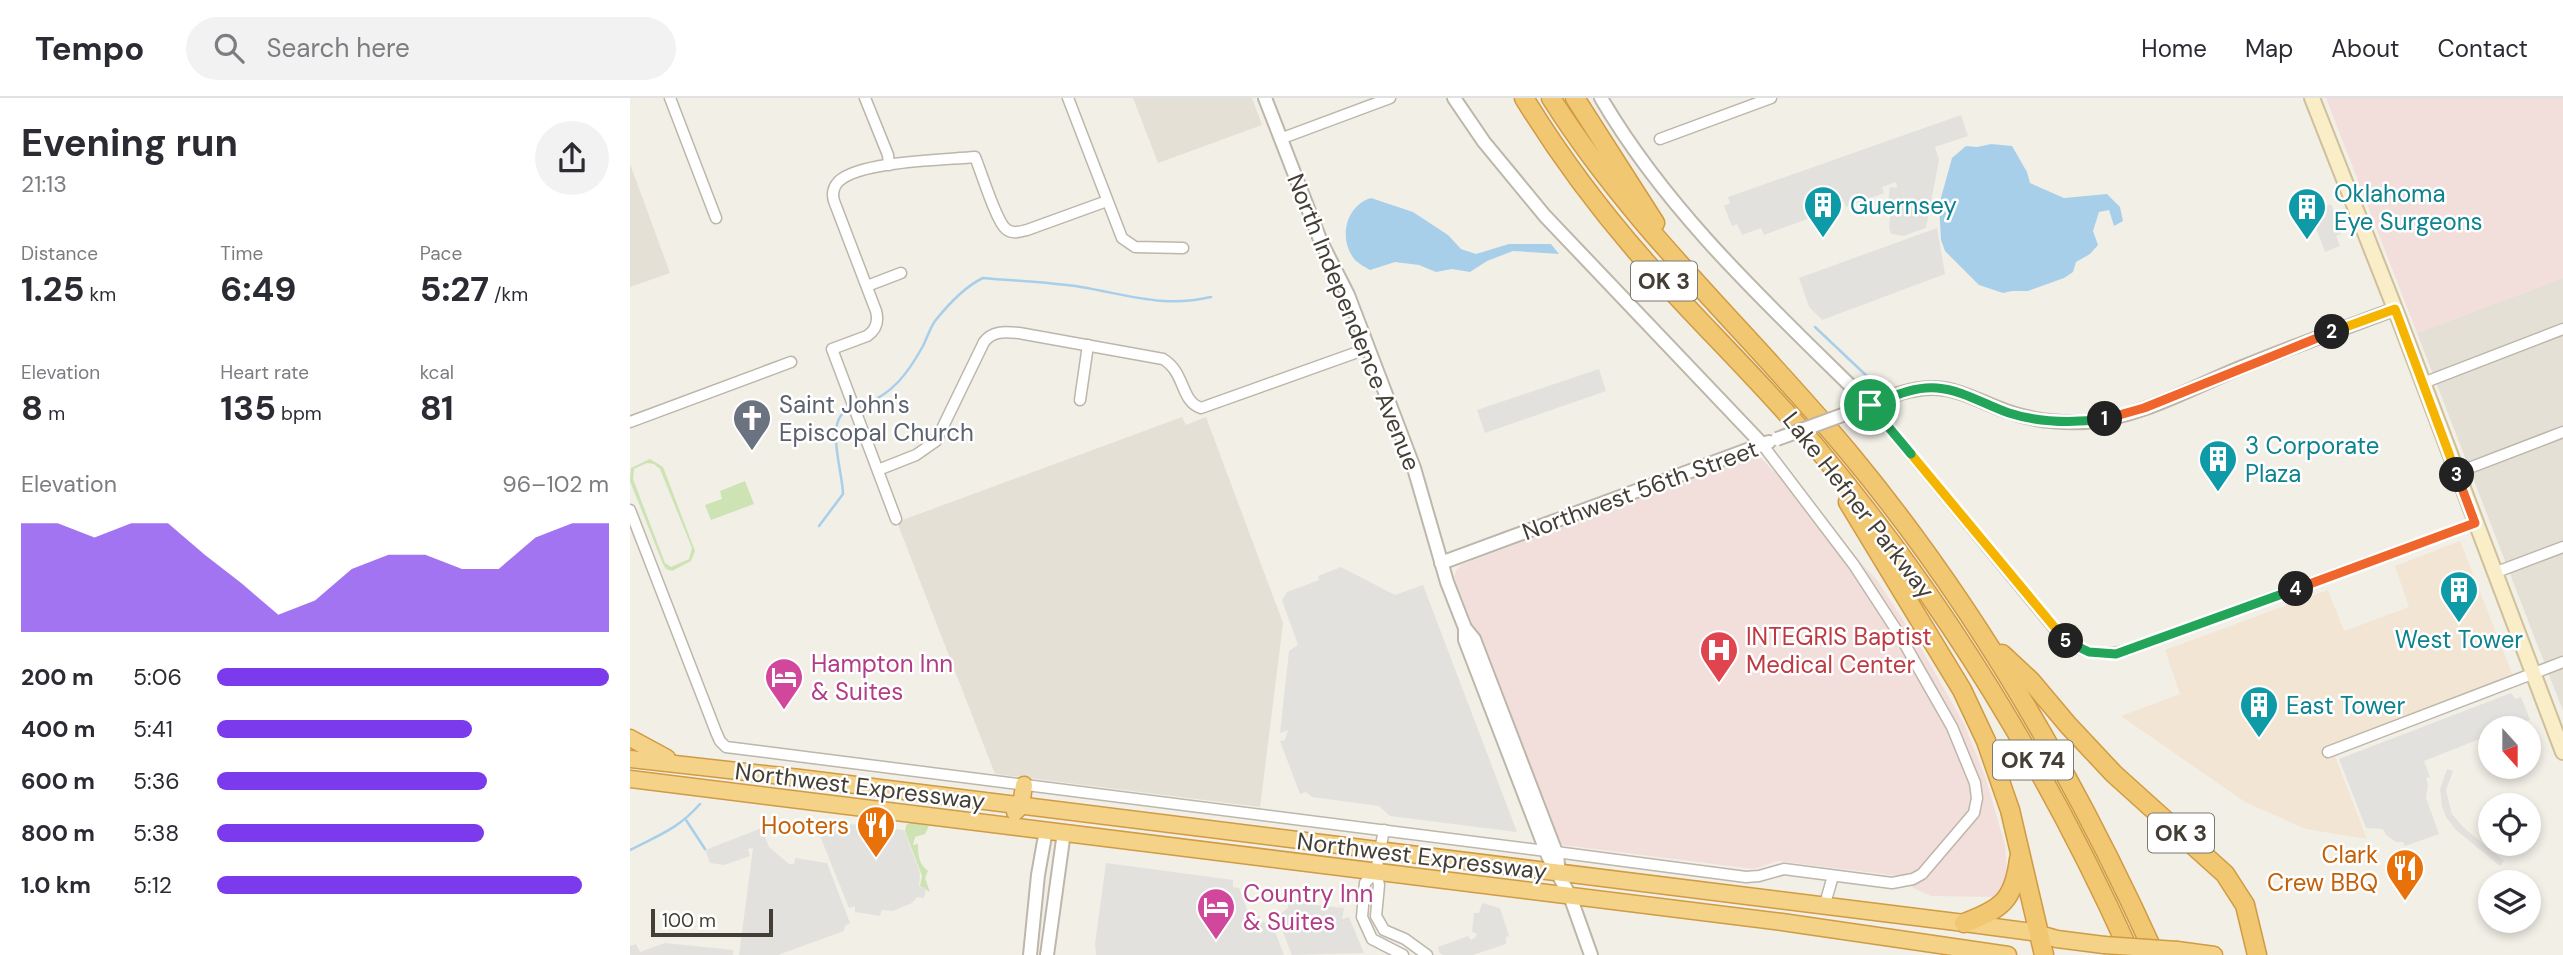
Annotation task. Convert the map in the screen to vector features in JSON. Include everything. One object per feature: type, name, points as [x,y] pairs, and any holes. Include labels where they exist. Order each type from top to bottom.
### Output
[{"type":"highway","points":[[1514,98],[1552,141]]},
{"type":"highway","name":"Lake Hefner Parkway","points":[[1524,98],[1583,184],[1644,260],[1747,368],[1816,447],[1913,572],[1973,659],[2053,795],[2131,955]]},
{"type":"highway","name":"Lake Hefner Parkway","points":[[1551,98],[1612,186],[1693,281],[1741,330],[1850,454],[1920,544],[1983,636],[2037,723],[2086,809],[2155,955]]},
{"type":"highway","points":[[1575,98],[1693,281]]},
{"type":"highway","name":"OK 3","points":[[1816,447],[1968,702],[2010,810],[2044,955]]},
{"type":"highway","name":"OK 3","points":[[1983,636],[2031,681],[2115,774],[2225,874],[2245,905],[2257,955]]},
{"type":"highway","points":[[630,738],[654,753],[686,765]]},
{"type":"highway","name":"Northwest Expressway","points":[[630,759],[1965,923],[2104,945],[2214,955]]},
{"type":"highway","name":"Northwest Expressway","points":[[630,779],[1782,922],[1854,932],[1919,948],[2008,955]]},
{"type":"highway","points":[[630,791],[651,781]]},
{"type":"highway","points":[[1003,825],[1021,806],[1024,785]]},
{"type":"highway","points":[[1046,830],[1049,824],[1069,812]]},
{"type":"highway","points":[[1965,923],[1986,915],[2004,902],[2015,884],[2019,855]]},
{"type":"highway","points":[[1782,922],[1815,915],[1824,907]]},
{"type":"highway","points":[[1854,932],[1858,925],[1863,923],[1938,920]]},
{"type":"main road","points":[[2312,98],[2563,752]]},
{"type":"street","points":[[670,98],[716,218]]},
{"type":"street","points":[[865,98],[888,155],[888,165]]},
{"type":"street","points":[[1068,98],[1118,229],[1128,244],[1145,248],[1183,248]]},
{"type":"street","name":"North Independence Avenue","points":[[1265,98],[1321,242],[1344,285],[1414,468],[1441,563],[1465,628],[1474,639],[1591,955]]},
{"type":"street","points":[[1280,139],[1391,98]]},
{"type":"street","points":[[1454,98],[1484,142],[1545,216],[1762,444]]},
{"type":"street","points":[[1601,98],[1617,125],[1694,226],[1870,405],[2062,638],[2080,649],[2105,655],[2127,650],[2475,523]]},
{"type":"street","points":[[1660,139],[1771,98]]},
{"type":"street","points":[[897,519],[832,349],[867,336],[876,328],[877,317],[834,201],[834,188],[842,178],[888,165],[975,157],[1000,221],[1013,232],[1027,230],[1107,201]]},
{"type":"street","points":[[867,286],[901,273]]},
{"type":"street","name":"Northwest 56th Street","points":[[1441,563],[1909,391],[1936,388],[1962,393],[2008,412],[2045,421],[2085,422],[2107,419],[2144,408],[2395,309]]},
{"type":"street","points":[[2423,383],[2563,329]]},
{"type":"street","points":[[878,470],[916,455],[936,441],[988,337],[1006,332],[1163,359],[1175,368],[1190,402],[1201,408],[1368,348]]},
{"type":"street","points":[[1080,400],[1088,345]]},
{"type":"street","points":[[630,422],[791,362]]},
{"type":"street","points":[[2456,473],[2563,432]]},
{"type":"street","name":"Northwest Expressway","points":[[630,510],[720,741],[734,750],[1746,877],[1784,869],[1892,883],[1913,879],[1922,874],[1974,813],[1977,798],[1975,783],[1952,726],[1908,649],[1854,565],[1762,444]]},
{"type":"street","points":[[2494,573],[2563,547]]},
{"type":"street","points":[[2328,752],[2563,662]]},
{"type":"street","points":[[1030,955],[1038,875],[1046,830]]},
{"type":"street","points":[[1384,830],[1376,871],[1379,885],[1376,916],[1384,930],[1413,944],[1427,955]]},
{"type":"street","points":[[1046,955],[1063,832]]},
{"type":"street","points":[[1376,871],[1365,883],[1362,917],[1372,939],[1404,955]]},
{"type":"street","points":[[1038,875],[1057,878]]},
{"type":"street","points":[[1824,907],[1833,876]]},
{"type":"street","points":[[1387,947],[1394,934]]},
{"type":"shaded area","points":[[1133,98],[1252,98],[1262,125],[1158,163]]},
{"type":"shaded area","points":[[2326,98],[2563,98],[2563,278],[2417,333]]},
{"type":"shaded area","points":[[1961,115],[1968,136],[1935,147],[1939,160],[1926,228],[1903,236],[1891,234],[1890,216],[1886,216],[1890,187],[1897,188],[1896,182],[1882,187],[1884,193],[1846,207],[1844,201],[1809,211],[1810,218],[1764,235],[1761,228],[1742,235],[1737,224],[1732,226],[1724,206],[1730,203],[1728,197]]},
{"type":"shaded area","points":[[630,164],[670,273],[630,287]]},
{"type":"shaded area","points":[[2331,204],[2342,233],[2336,236],[2340,246],[2325,252],[2313,220],[2319,218],[2316,210]]},
{"type":"shaded area","points":[[1937,228],[1945,274],[1822,320],[1809,307],[1799,278]]},
{"type":"shaded area","points":[[2563,278],[2563,711],[2417,333]]},
{"type":"shaded area","points":[[1599,369],[1606,391],[1485,433],[1477,410]]},
{"type":"shaded area","points":[[1182,417],[1186,425],[1206,417],[1283,623],[1260,807],[995,774],[897,522]]},
{"type":"shaded area","name":"INTEGRIS Baptist Medical Center","points":[[1753,456],[1760,457],[1877,580],[1918,643],[1964,724],[1985,776],[2005,845],[2007,873],[2004,888],[1998,897],[1931,896],[1913,888],[1900,876],[1778,861],[1754,869],[1563,845],[1558,842],[1454,577],[1456,571],[1461,565]]},
{"type":"shaded area","points":[[2460,541],[2513,676],[2331,746],[2367,839],[2306,829],[2245,802],[2121,716],[2180,694],[2165,650],[2328,590],[2344,631],[2409,607],[2395,566]]},
{"type":"shaded area","points":[[1341,567],[1395,595],[1423,585],[1517,832],[1390,816],[1379,806],[1312,797],[1306,792],[1300,794],[1280,741],[1285,740],[1288,730],[1280,733],[1289,651],[1298,645],[1282,600],[1287,592],[1319,580],[1318,576]]},
{"type":"shaded area","points":[[2511,693],[2515,699],[2521,697],[2528,716],[2478,716],[2478,740],[2424,761],[2430,777],[2426,778],[2426,798],[2439,834],[2405,846],[2403,842],[2396,842],[2386,835],[2383,829],[2366,828],[2339,759]]},
{"type":"shaded area","points":[[2447,769],[2453,771],[2446,790],[2452,814],[2478,839],[2478,848],[2456,830],[2446,817],[2440,789]]},
{"type":"shaded area","points":[[840,823],[904,830],[920,873],[919,886],[926,888],[924,898],[917,897],[912,903],[893,911],[882,910],[880,916],[855,912],[855,906],[849,908],[818,831]]},
{"type":"shaded area","points":[[762,828],[769,847],[789,864],[794,864],[795,858],[827,863],[850,923],[845,926],[844,931],[778,955],[739,955],[753,848],[748,849],[750,856],[724,865],[710,863],[705,850]]},
{"type":"shaded area","points":[[2488,856],[2498,856],[2504,861],[2500,866]]},
{"type":"shaded area","points":[[1106,863],[1233,880],[1233,887],[1239,888],[1248,912],[1259,916],[1264,923],[1271,921],[1284,955],[1096,955],[1095,944]]},
{"type":"shaded area","points":[[1288,902],[1344,908],[1342,919],[1349,917],[1364,953],[1292,955],[1277,917],[1288,908]]},
{"type":"shaded area","points":[[1482,903],[1500,908],[1509,936],[1506,937],[1506,944],[1473,955],[1443,955],[1439,952],[1438,947],[1468,936],[1471,940],[1475,938],[1477,934],[1472,932],[1474,913],[1479,913]]},
{"type":"shaded area","points":[[665,943],[733,950],[733,955],[630,955],[630,946],[636,944],[640,952]]},
{"type":"green space","points":[[650,459],[663,467],[695,551],[691,561],[672,571],[666,569],[663,564],[630,481],[631,468]],"holes":[[[647,463],[660,469],[692,548],[689,559],[671,567],[665,563],[633,479],[634,469]]]},
{"type":"green space","points":[[745,481],[754,504],[711,520],[705,505],[722,499],[720,491]]},
{"type":"green space","points":[[913,821],[929,826],[925,834],[915,837],[913,845],[918,844],[920,859],[928,871],[925,878],[930,892],[920,886],[922,876],[905,831],[906,825]]},
{"type":"water","points":[[1966,146],[2012,146],[2027,172],[2030,183],[2064,198],[2107,194],[2120,207],[2123,221],[2114,226],[2109,210],[2099,212],[2093,231],[2098,245],[2090,254],[2076,262],[2073,272],[2064,278],[2028,291],[2003,293],[1979,285],[1945,251],[1941,240],[1939,205],[1952,158]]},
{"type":"water","points":[[1371,198],[1413,212],[1448,235],[1461,249],[1476,254],[1509,244],[1551,244],[1559,254],[1513,251],[1487,261],[1470,272],[1452,269],[1436,272],[1419,265],[1395,262],[1370,270],[1355,260],[1350,252],[1346,234],[1347,224],[1355,208]]},
{"type":"waterway","points":[[863,405],[883,395],[899,382],[923,346],[935,321],[957,297],[983,278],[1069,285],[1161,301],[1211,297]]},
{"type":"waterway","points":[[1815,327],[1871,380],[1875,377]]},
{"type":"waterway","points":[[819,526],[843,494],[836,437],[840,417],[846,411]]},
{"type":"waterway","points":[[630,850],[676,826],[700,804]]},
{"type":"waterway","points":[[686,820],[705,849]]},
{"type":"place","name":"Guernsey","points":[[1823,239]]},
{"type":"place","name":"Oklahoma Eye Surgeons","points":[[2307,241]]},
{"type":"place","name":"Saint John's Episcopal Church","points":[[752,452]]},
{"type":"place","name":"3 Corporate Plaza","points":[[2218,493]]},
{"type":"place","name":"West Tower","points":[[2459,624]]},
{"type":"place","name":"INTEGRIS Baptist Medical Center","points":[[1719,684]]},
{"type":"place","name":"Hampton Inn & Suites","points":[[784,711]]},
{"type":"place","name":"East Tower","points":[[2259,739]]},
{"type":"place","name":"Hooters","points":[[876,859]]},
{"type":"place","name":"Clark Crew BBQ","points":[[2405,902]]},
{"type":"place","name":"Country Inn & Suites","points":[[1216,941]]},
{"type":"route","points":[[2395,309],[2475,523],[2116,654],[2097,654],[2070,645],[2062,638],[1870,405],[1909,391],[1936,388],[1962,393],[2008,412],[2045,421],[2085,422],[2107,419],[2144,408],[2395,309]]}]
